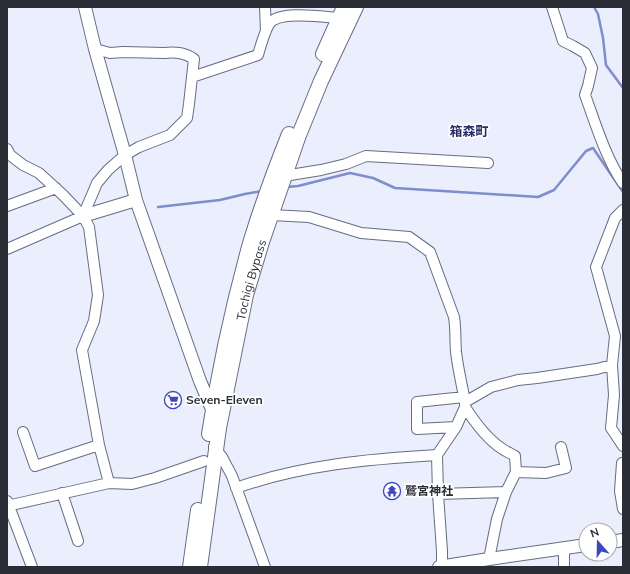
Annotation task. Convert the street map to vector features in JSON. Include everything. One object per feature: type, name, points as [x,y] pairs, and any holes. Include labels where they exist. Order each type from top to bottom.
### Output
[{"type":"main road","name":"Tochigi Bypass","points":[[190,567],[204,461],[219,428],[246,295],[262,242],[299,135],[356,7]]},
{"type":"main road","name":"Tochigi Bypass","points":[[200,567],[212,444],[212,410],[236,294],[251,240],[289,134],[342,12]]},
{"type":"street","points":[[85,7],[136,200],[200,382],[219,428]]},
{"type":"street","points":[[265,7],[266,33]]},
{"type":"street","points":[[552,7],[563,41],[585,53],[592,68],[585,95],[606,150],[618,176],[623,183]]},
{"type":"street","points":[[192,77],[258,55],[269,24],[274,20],[284,16],[342,12]]},
{"type":"street","points":[[83,216],[97,183],[108,170],[125,155],[170,135],[187,118],[190,104],[194,58],[186,54],[171,52],[110,53],[95,49]]},
{"type":"street","points":[[7,149],[10,155],[23,165],[39,173],[56,188],[83,216],[89,227],[98,295],[94,320],[82,350],[99,445],[109,483]]},
{"type":"street","points":[[284,176],[346,164],[366,156],[488,163]]},
{"type":"street","points":[[7,206],[56,188]]},
{"type":"street","points":[[7,249],[83,216],[136,200]]},
{"type":"street","points":[[623,210],[615,218],[596,267],[615,336],[612,365],[614,395],[612,428],[623,446]]},
{"type":"street","points":[[271,215],[309,217],[361,233],[409,237],[430,252],[454,317],[456,328],[456,351],[465,402],[474,420],[486,434],[500,447],[515,456],[516,472],[506,492],[496,526],[489,559]]},
{"type":"street","points":[[456,427],[417,429],[417,402],[465,402],[491,387],[498,385],[518,380],[612,365]]},
{"type":"street","points":[[465,402],[456,427],[437,455],[442,551],[441,567],[578,546]]},
{"type":"street","points":[[23,432],[35,466],[99,445]]},
{"type":"street","points":[[212,444],[228,466],[265,567]]},
{"type":"street","points":[[516,472],[546,473],[566,468],[561,447]]},
{"type":"street","points":[[236,488],[261,479],[313,467],[384,458],[437,455]]},
{"type":"street","points":[[32,567],[8,505],[109,483],[132,484],[155,478],[204,461]]},
{"type":"street","points":[[622,463],[620,490],[623,509]]},
{"type":"street","points":[[438,494],[506,492]]},
{"type":"street","points":[[62,493],[78,541]]},
{"type":"street","points":[[564,548],[564,567]]},
{"type":"waterway","points":[[594,7],[598,14],[603,38],[606,65],[623,88]]},
{"type":"waterway","points":[[287,187],[298,186],[350,173],[373,178],[395,188],[538,197],[554,190],[586,151],[593,148],[623,192]]},
{"type":"waterway","points":[[158,207],[220,200],[262,191]]},
{"type":"place","name":"Seven-Eleven","points":[[173,400]]},
{"type":"place","name":"鷲宮神社","points":[[392,491]]},
{"type":"district","name":"箱森町","points":[[469,131]]}]
